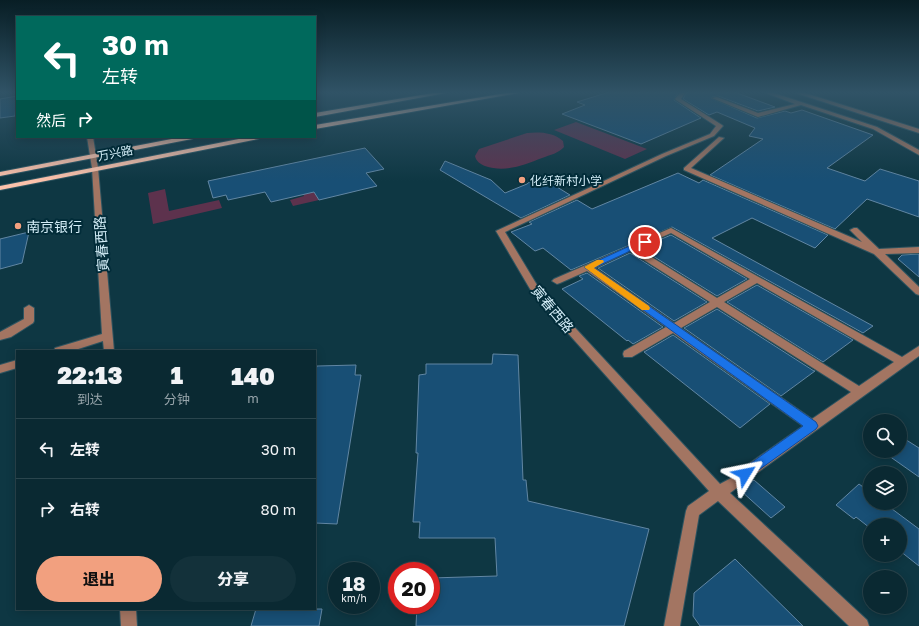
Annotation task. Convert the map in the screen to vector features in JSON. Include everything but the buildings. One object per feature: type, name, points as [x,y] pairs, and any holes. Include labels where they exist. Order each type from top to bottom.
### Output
[{"type":"main road","points":[[316,127],[343,122]]},
{"type":"main road","name":"万兴路","points":[[0,174],[187,138]]},
{"type":"main road","name":"万兴路","points":[[0,188],[253,138]]},
{"type":"street","name":"寅春西路","points":[[714,122],[720,126],[712,135],[664,155],[500,231],[536,292],[719,492]]},
{"type":"street","points":[[858,122],[876,128],[919,153]]},
{"type":"street","points":[[893,122],[919,131]]},
{"type":"street","name":"寅春西路","points":[[90,138],[94,155],[109,350]]},
{"type":"street","points":[[721,138],[686,169],[876,252],[919,250]]},
{"type":"street","points":[[557,281],[671,230],[902,362]]},
{"type":"street","points":[[854,230],[919,292]]},
{"type":"street","points":[[632,248],[859,392]]},
{"type":"street","points":[[588,267],[812,426]]},
{"type":"street","points":[[628,354],[757,279]]},
{"type":"street","points":[[0,336],[7,334],[29,321],[29,308]]},
{"type":"street","points":[[62,350],[108,336]]},
{"type":"street","points":[[745,474],[919,350]]},
{"type":"street","points":[[0,369],[16,364]]},
{"type":"street","points":[[672,626],[693,511],[733,483]]},
{"type":"street","points":[[719,492],[861,626]]},
{"type":"street","points":[[128,610],[129,626]]},
{"type":"shaded area","points":[[577,122],[647,149],[625,159],[554,130]]},
{"type":"shaded area","points":[[527,133],[550,134],[563,141],[564,147],[560,151],[551,155],[514,167],[500,169],[485,166],[476,159],[475,156],[479,149]]},
{"type":"shaded area","points":[[310,185],[319,200],[293,206],[290,200],[304,196],[299,187]]},
{"type":"shaded area","points":[[165,189],[169,211],[219,200],[222,208],[153,224],[148,193]]},
{"type":"slow traffic","points":[[600,262],[588,267],[646,308]]},
{"type":"place","name":"化纤新村小学","points":[[522,180]]},
{"type":"place","name":"南京银行","points":[[18,226]]},
{"type":"route","points":[[645,242],[588,267],[812,426],[745,474]]}]
